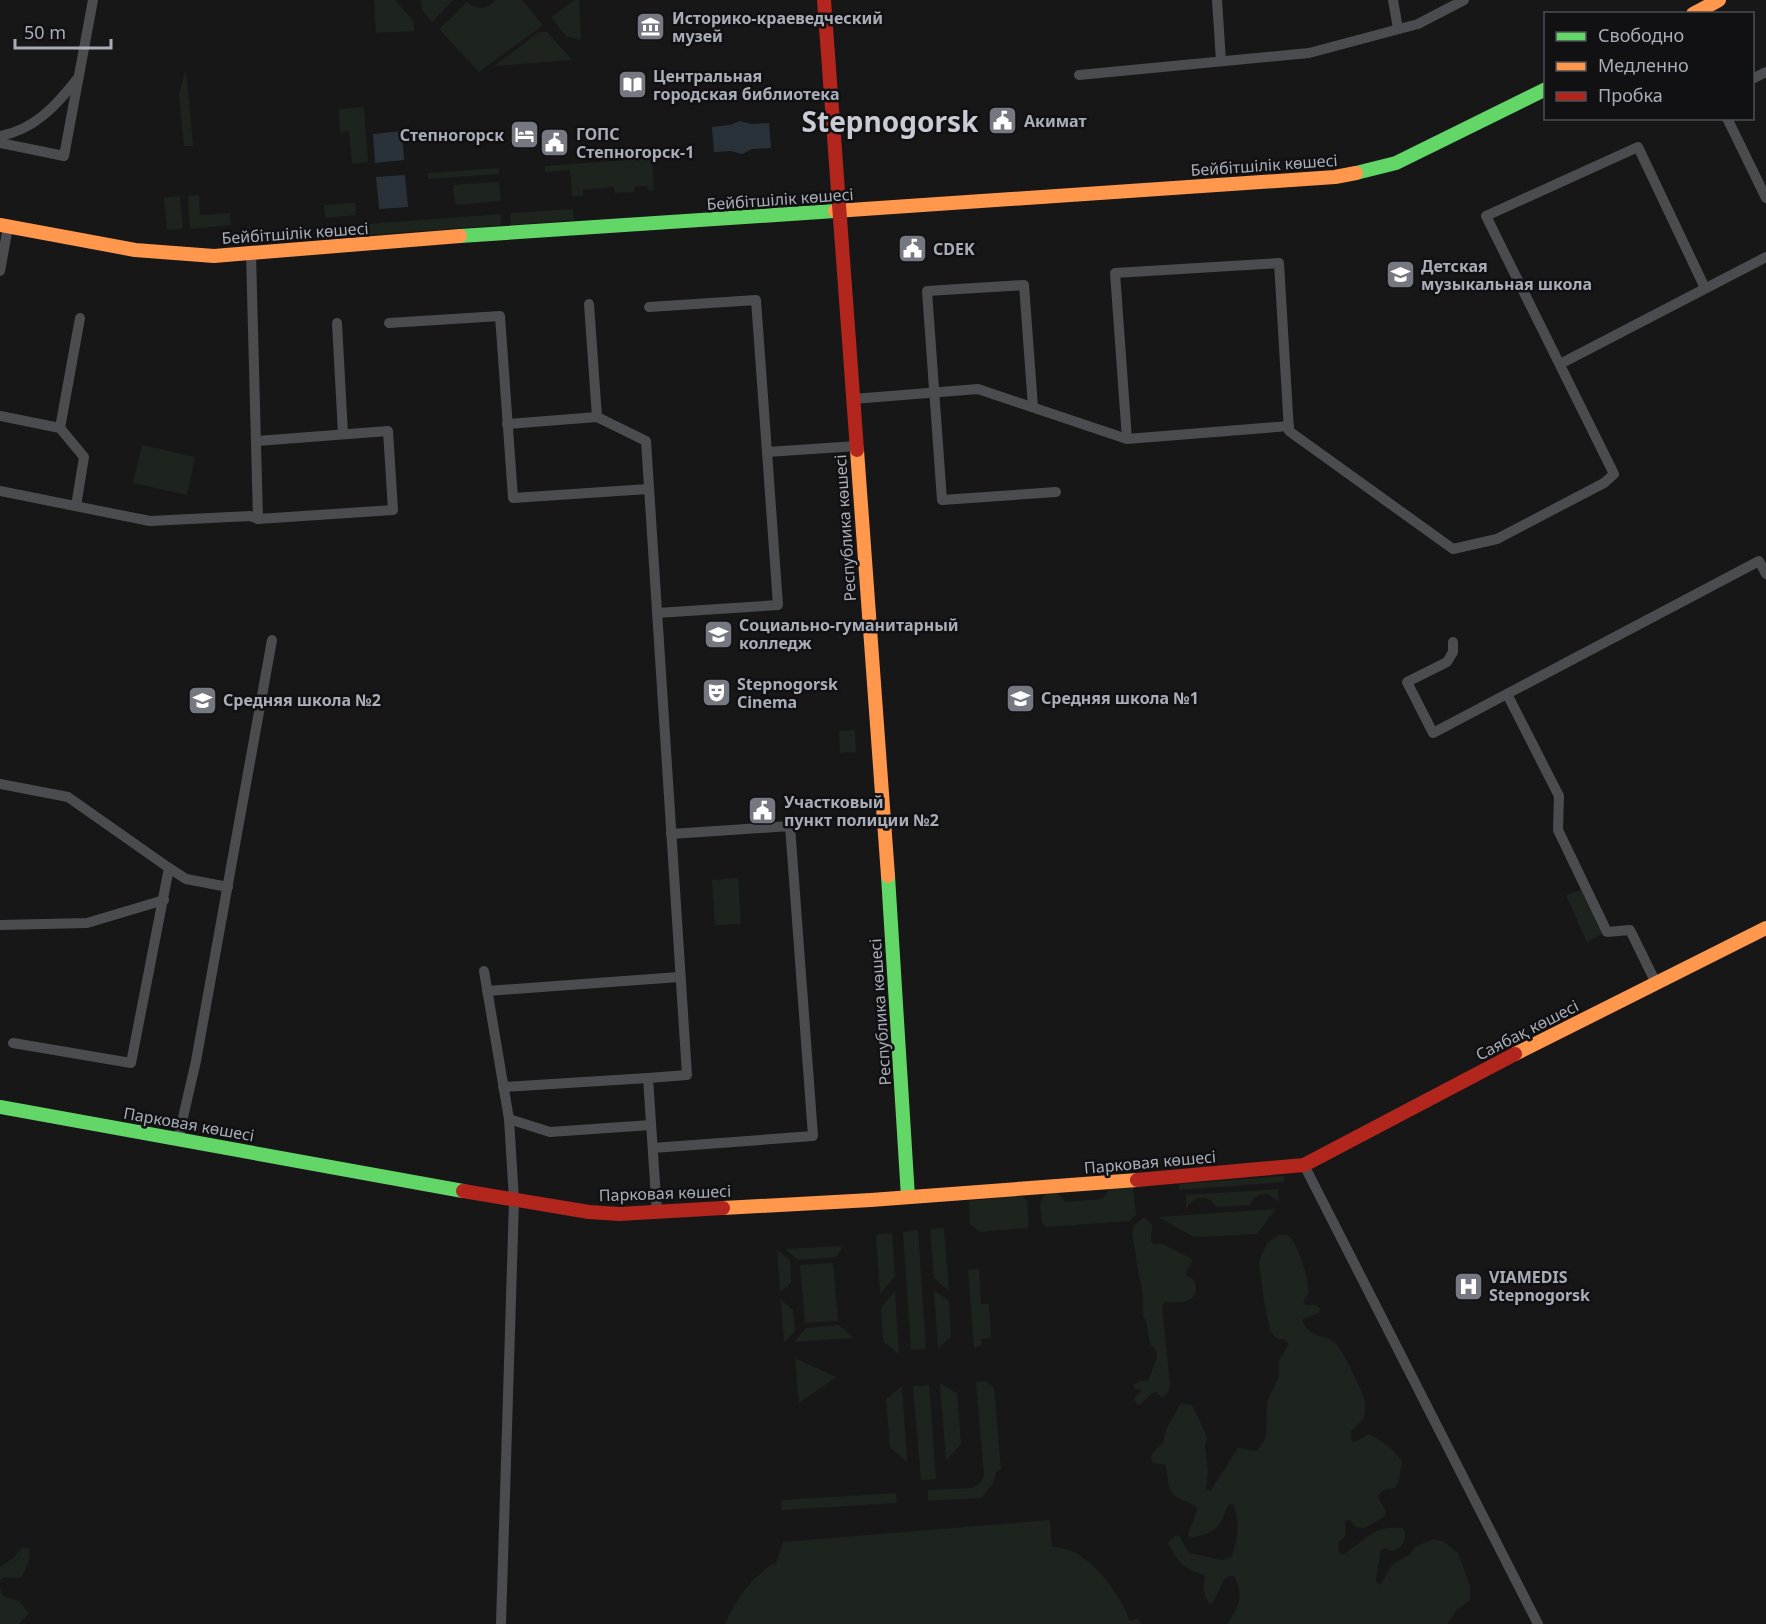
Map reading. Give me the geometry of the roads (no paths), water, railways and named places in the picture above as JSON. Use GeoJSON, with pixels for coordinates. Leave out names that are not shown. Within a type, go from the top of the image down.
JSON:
{"type":"FeatureCollection","features":[{"type":"Feature","properties":{"kind":"street"},"geometry":{"type":"LineString","coordinates":[[0,143],[64,156],[93,0]]}},
{"type":"Feature","properties":{"kind":"street","name":"Республика көшесі"},"geometry":{"type":"LineString","coordinates":[[824,0],[894,962],[908,1197]]}},
{"type":"Feature","properties":{"kind":"street"},"geometry":{"type":"LineString","coordinates":[[1217,0],[1221,61]]}},
{"type":"Feature","properties":{"kind":"street"},"geometry":{"type":"LineString","coordinates":[[1393,0],[1398,29]]}},
{"type":"Feature","properties":{"kind":"street"},"geometry":{"type":"LineString","coordinates":[[1079,75],[1309,53],[1418,24],[1464,0]]}},
{"type":"Feature","properties":{"kind":"street"},"geometry":{"type":"LineString","coordinates":[[1697,12],[1719,0]]}},
{"type":"Feature","properties":{"kind":"street"},"geometry":{"type":"LineString","coordinates":[[0,136],[24,129],[36,121],[57,103],[78,79]]}},
{"type":"Feature","properties":{"kind":"street","name":"Бейбітшілік көшесі"},"geometry":{"type":"LineString","coordinates":[[4,226],[135,250],[194,255],[250,254],[513,233],[1335,177],[1369,171],[1421,153],[1544,90]]}},
{"type":"Feature","properties":{"kind":"street"},"geometry":{"type":"LineString","coordinates":[[1728,120],[1766,198]]}},
{"type":"Feature","properties":{"kind":"street"},"geometry":{"type":"LineString","coordinates":[[1127,439],[1116,273],[1279,263],[1289,431],[1453,549],[1497,539],[1604,483],[1614,474],[1486,216],[1638,147],[1705,288]]}},
{"type":"Feature","properties":{"kind":"street"},"geometry":{"type":"LineString","coordinates":[[0,271],[4,226]]}},
{"type":"Feature","properties":{"kind":"street"},"geometry":{"type":"LineString","coordinates":[[250,254],[258,519]]}},
{"type":"Feature","properties":{"kind":"street"},"geometry":{"type":"LineString","coordinates":[[1560,364],[1766,257]]}},
{"type":"Feature","properties":{"kind":"street"},"geometry":{"type":"LineString","coordinates":[[1033,407],[1024,285],[927,291],[942,500],[1056,492]]}},
{"type":"Feature","properties":{"kind":"street"},"geometry":{"type":"LineString","coordinates":[[649,307],[756,300],[778,605],[657,613]]}},
{"type":"Feature","properties":{"kind":"street"},"geometry":{"type":"LineString","coordinates":[[590,304],[597,417]]}},
{"type":"Feature","properties":{"kind":"street"},"geometry":{"type":"LineString","coordinates":[[389,323],[500,316],[513,498],[648,489]]}},
{"type":"Feature","properties":{"kind":"street"},"geometry":{"type":"LineString","coordinates":[[60,428],[80,318]]}},
{"type":"Feature","properties":{"kind":"street"},"geometry":{"type":"LineString","coordinates":[[337,323],[343,434]]}},
{"type":"Feature","properties":{"kind":"street"},"geometry":{"type":"LineString","coordinates":[[853,399],[978,389],[1127,439],[1289,426]]}},
{"type":"Feature","properties":{"kind":"street"},"geometry":{"type":"LineString","coordinates":[[0,416],[60,428],[84,456],[76,506]]}},
{"type":"Feature","properties":{"kind":"street"},"geometry":{"type":"LineString","coordinates":[[503,1087],[687,1075],[646,441],[597,417],[507,424]]}},
{"type":"Feature","properties":{"kind":"street"},"geometry":{"type":"LineString","coordinates":[[0,491],[150,521],[250,516],[258,519],[393,510],[388,431],[256,441]]}},
{"type":"Feature","properties":{"kind":"street"},"geometry":{"type":"LineString","coordinates":[[767,452],[856,446]]}},
{"type":"Feature","properties":{"kind":"street"},"geometry":{"type":"LineString","coordinates":[[1453,642],[1453,652],[1447,662],[1407,682],[1433,733],[1760,561],[1766,574]]}},
{"type":"Feature","properties":{"kind":"street"},"geometry":{"type":"LineString","coordinates":[[178,1139],[196,1061],[272,640]]}},
{"type":"Feature","properties":{"kind":"street"},"geometry":{"type":"LineString","coordinates":[[1507,694],[1559,796],[1558,830],[1607,932],[1630,930],[1656,983]]}},
{"type":"Feature","properties":{"kind":"street"},"geometry":{"type":"LineString","coordinates":[[0,784],[68,797],[186,879],[228,887]]}},
{"type":"Feature","properties":{"kind":"street"},"geometry":{"type":"LineString","coordinates":[[652,1148],[813,1136],[789,826],[671,834]]}},
{"type":"Feature","properties":{"kind":"street"},"geometry":{"type":"LineString","coordinates":[[12,1043],[131,1064],[170,868]]}},
{"type":"Feature","properties":{"kind":"street"},"geometry":{"type":"LineString","coordinates":[[0,925],[87,923],[164,900]]}},
{"type":"Feature","properties":{"kind":"street","name":"Саябақ көшесі"},"geometry":{"type":"LineString","coordinates":[[1304,1165],[1766,928]]}},
{"type":"Feature","properties":{"kind":"street"},"geometry":{"type":"LineString","coordinates":[[484,971],[509,1119],[514,1200],[501,1624]]}},
{"type":"Feature","properties":{"kind":"street"},"geometry":{"type":"LineString","coordinates":[[487,991],[679,977]]}},
{"type":"Feature","properties":{"kind":"street"},"geometry":{"type":"LineString","coordinates":[[648,1078],[657,1213]]}},
{"type":"Feature","properties":{"kind":"street","name":"Парковая көшесі"},"geometry":{"type":"LineString","coordinates":[[0,1107],[589,1212],[657,1213],[908,1197],[1304,1165]]}},
{"type":"Feature","properties":{"kind":"street"},"geometry":{"type":"LineString","coordinates":[[509,1119],[550,1132],[651,1125]]}},
{"type":"Feature","properties":{"kind":"street"},"geometry":{"type":"LineString","coordinates":[[1304,1165],[1538,1624]]}},
{"type":"Feature","properties":{"kind":"place","name":"Историко-краеведческий музей"},"geometry":{"type":"Point","coordinates":[651,27]}},
{"type":"Feature","properties":{"kind":"place","name":"Центральная городская библиотека"},"geometry":{"type":"Point","coordinates":[632,85]}},
{"type":"Feature","properties":{"kind":"place","name":"Акимат"},"geometry":{"type":"Point","coordinates":[1003,121]}},
{"type":"Feature","properties":{"kind":"place","name":"Степногорск"},"geometry":{"type":"Point","coordinates":[525,135]}},
{"type":"Feature","properties":{"kind":"place","name":"ГОПС Степногорск-1"},"geometry":{"type":"Point","coordinates":[555,143]}},
{"type":"Feature","properties":{"kind":"place","name":"CDEK"},"geometry":{"type":"Point","coordinates":[912,249]}},
{"type":"Feature","properties":{"kind":"place","name":"Детская музыкальная школа"},"geometry":{"type":"Point","coordinates":[1400,275]}},
{"type":"Feature","properties":{"kind":"place","name":"Социально-гуманитарный колледж"},"geometry":{"type":"Point","coordinates":[718,634]}},
{"type":"Feature","properties":{"kind":"place","name":"Stepnogorsk Cinema"},"geometry":{"type":"Point","coordinates":[716,693]}},
{"type":"Feature","properties":{"kind":"place","name":"Средняя школа №1"},"geometry":{"type":"Point","coordinates":[1020,698]}},
{"type":"Feature","properties":{"kind":"place","name":"Средняя школа №2"},"geometry":{"type":"Point","coordinates":[202,700]}},
{"type":"Feature","properties":{"kind":"place","name":"Участковый пункт полиции №2"},"geometry":{"type":"Point","coordinates":[763,811]}},
{"type":"Feature","properties":{"kind":"place","name":"VIAMEDIS Stepnogorsk"},"geometry":{"type":"Point","coordinates":[1468,1286]}},
{"type":"Feature","properties":{"kind":"district","name":"Stepnogorsk"},"geometry":{"type":"Point","coordinates":[890,122]}}]}
